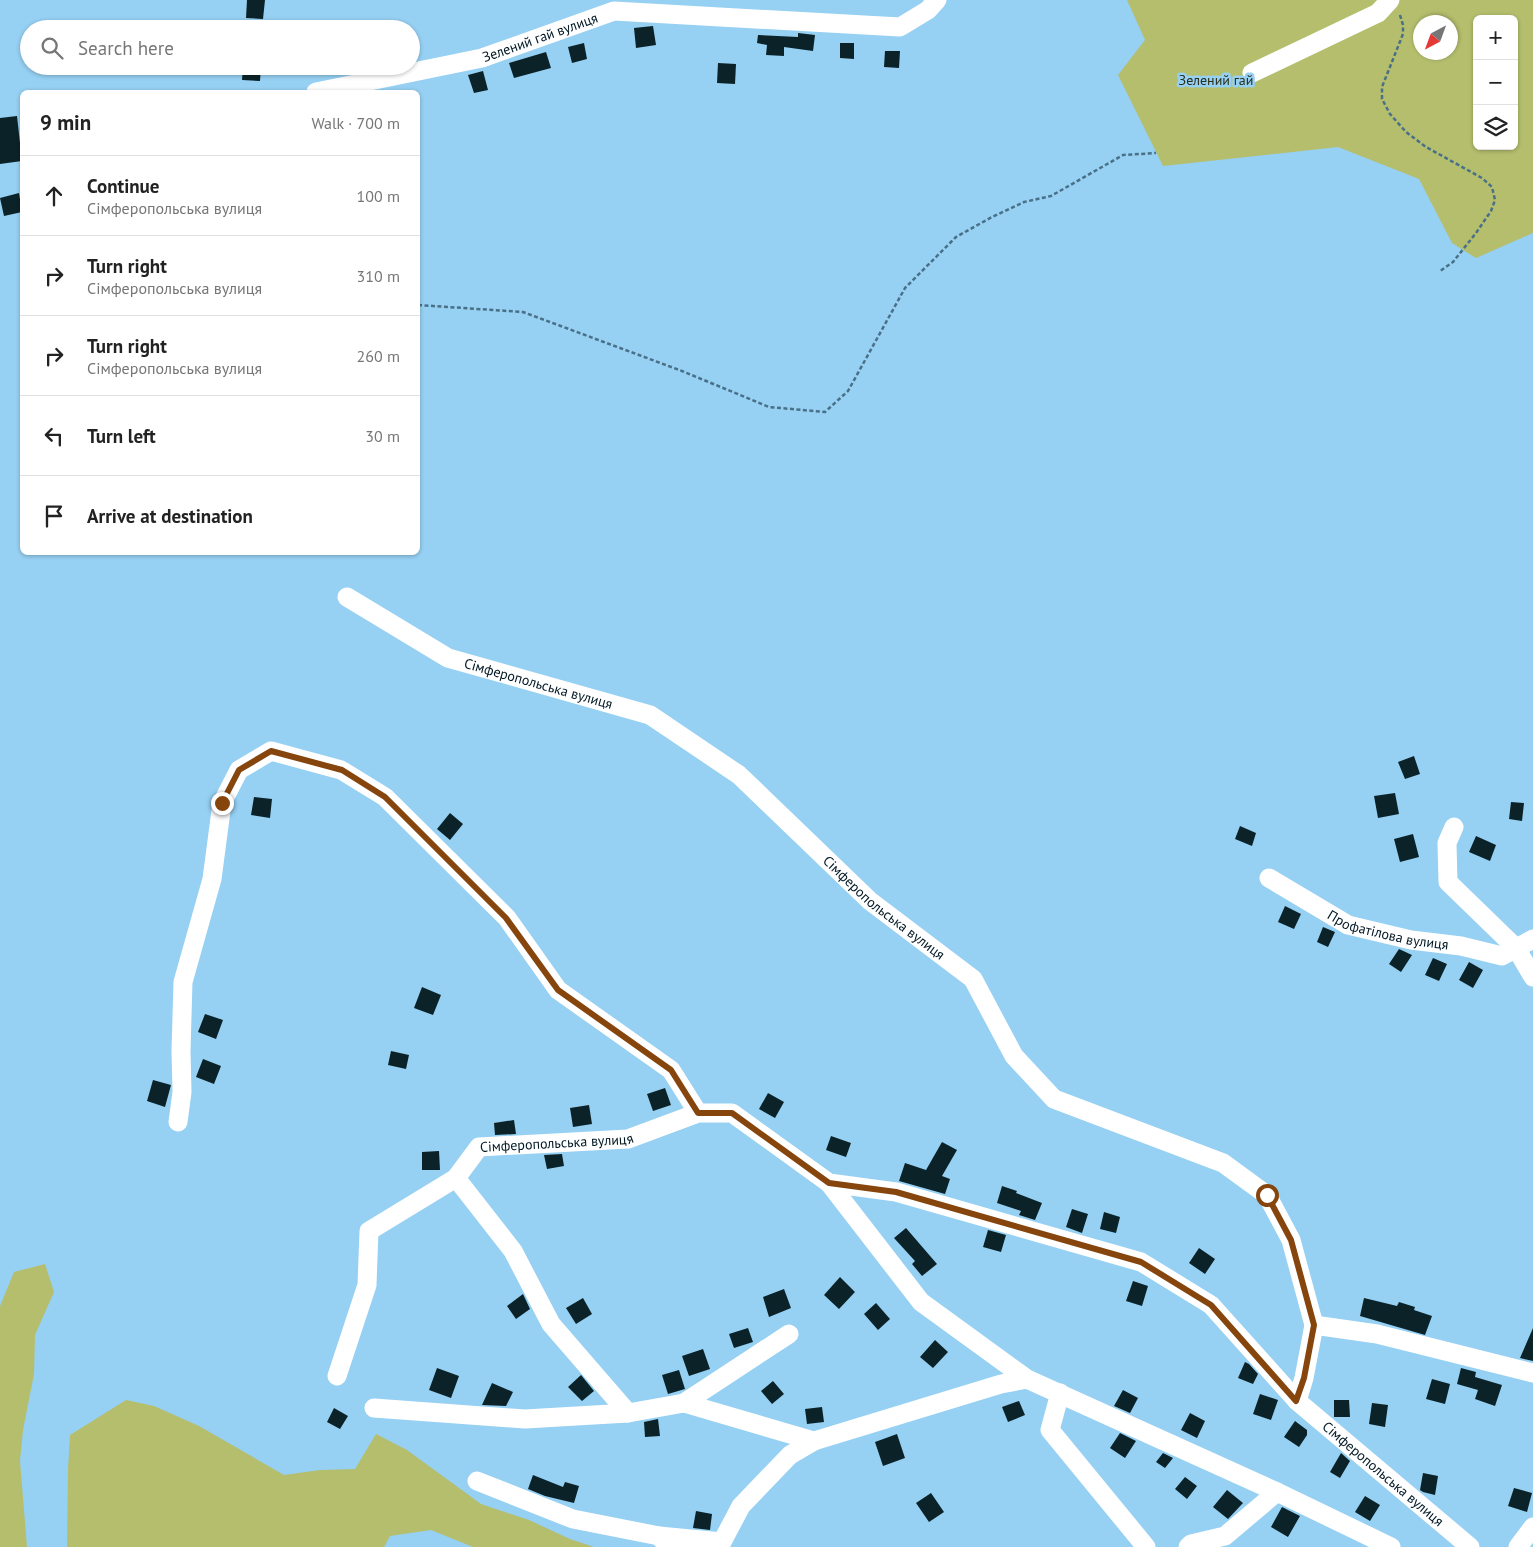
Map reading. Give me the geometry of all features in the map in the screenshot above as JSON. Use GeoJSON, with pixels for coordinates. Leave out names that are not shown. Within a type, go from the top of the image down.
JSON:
{"type":"FeatureCollection","features":[{"type":"Feature","properties":{"kind":"street","name":"Зелений гай вулиця"},"geometry":{"type":"LineString","coordinates":[[420,71],[482,58],[614,11],[900,27],[928,10],[937,0]]}},
{"type":"Feature","properties":{"kind":"street"},"geometry":{"type":"LineString","coordinates":[[1252,73],[1378,13],[1389,1]]}},
{"type":"Feature","properties":{"kind":"street","name":"Зелений гай вулиця"},"geometry":{"type":"LineString","coordinates":[[326,90],[399,75]]}},
{"type":"Feature","properties":{"kind":"street","name":"Сімферопольська вулиця"},"geometry":{"type":"LineString","coordinates":[[346,597],[448,658],[650,715],[739,775],[870,901],[973,979],[1014,1056],[1054,1099],[1223,1163],[1267,1195],[1291,1240],[1314,1325],[1304,1378],[1296,1401]]}},
{"type":"Feature","properties":{"kind":"street"},"geometry":{"type":"LineString","coordinates":[[178,1122],[182,1092],[180,1051],[183,982],[212,879],[222,803],[239,770],[271,751],[342,770],[385,797],[506,918],[558,990],[671,1070],[698,1113]]}},
{"type":"Feature","properties":{"kind":"street"},"geometry":{"type":"LineString","coordinates":[[1454,827],[1447,843],[1448,882],[1516,948],[1533,977]]}},
{"type":"Feature","properties":{"kind":"street","name":"Профатілова вулиця"},"geometry":{"type":"LineString","coordinates":[[1268,878],[1348,925],[1411,940],[1461,946],[1502,956],[1533,939]]}},
{"type":"Feature","properties":{"kind":"street","name":"Сімферопольська вулиця"},"geometry":{"type":"LineString","coordinates":[[456,1178],[478,1147],[628,1139],[698,1113],[732,1113],[829,1183],[896,1192],[1141,1262],[1211,1305],[1296,1401],[1470,1547]]}},
{"type":"Feature","properties":{"kind":"street"},"geometry":{"type":"LineString","coordinates":[[337,1376],[367,1285],[369,1231],[456,1178],[514,1251],[551,1324],[628,1413]]}},
{"type":"Feature","properties":{"kind":"street"},"geometry":{"type":"LineString","coordinates":[[829,1183],[921,1302],[1027,1379],[1277,1492],[1390,1547]]}},
{"type":"Feature","properties":{"kind":"street"},"geometry":{"type":"LineString","coordinates":[[1314,1325],[1377,1334],[1533,1373]]}},
{"type":"Feature","properties":{"kind":"street"},"geometry":{"type":"LineString","coordinates":[[374,1408],[526,1419],[628,1413],[684,1403],[789,1334]]}},
{"type":"Feature","properties":{"kind":"street"},"geometry":{"type":"LineString","coordinates":[[477,1481],[573,1519],[664,1542],[722,1542],[742,1506],[790,1455],[814,1441],[1001,1384],[1027,1379]]}},
{"type":"Feature","properties":{"kind":"street"},"geometry":{"type":"LineString","coordinates":[[1060,1393],[1050,1430],[1146,1547]]}},
{"type":"Feature","properties":{"kind":"street"},"geometry":{"type":"LineString","coordinates":[[684,1403],[814,1441]]}},
{"type":"Feature","properties":{"kind":"street"},"geometry":{"type":"LineString","coordinates":[[1188,1547],[1191,1544],[1225,1536],[1277,1492]]}},
{"type":"Feature","properties":{"kind":"street"},"geometry":{"type":"LineString","coordinates":[[1518,1547],[1533,1527]]}},
{"type":"Feature","properties":{"kind":"path"},"geometry":{"type":"LineString","coordinates":[[1389,1],[1401,16],[1403,25],[1398,48],[1388,67],[1382,87],[1382,98],[1390,114],[1406,132],[1426,147],[1482,178],[1492,187],[1495,200],[1491,211],[1476,234],[1453,262],[1440,271]]}},
{"type":"Feature","properties":{"kind":"path"},"geometry":{"type":"LineString","coordinates":[[420,305],[523,312],[682,371],[769,407],[825,412],[848,391],[905,288],[956,237],[1024,202],[1052,196],[1123,155],[1156,153]]}},
{"type":"Feature","properties":{"kind":"green space","name":"Зелений гай"},"geometry":{"type":"Polygon","coordinates":[[[1127,0],[1533,0],[1533,233],[1476,258],[1452,243],[1419,179],[1338,147],[1163,166],[1118,75],[1145,40],[1127,0]]]}},
{"type":"Feature","properties":{"kind":"green space"},"geometry":{"type":"Polygon","coordinates":[[[45,1264],[54,1292],[35,1335],[34,1374],[23,1430],[20,1461],[27,1547],[0,1547],[0,1306],[14,1272],[45,1264]]]}},
{"type":"Feature","properties":{"kind":"green space"},"geometry":{"type":"Polygon","coordinates":[[[126,1400],[154,1406],[199,1426],[284,1475],[320,1470],[355,1469],[376,1434],[407,1450],[481,1504],[529,1520],[570,1539],[594,1547],[473,1547],[431,1530],[390,1536],[384,1547],[67,1547],[70,1435],[126,1400]]]}},
{"type":"Feature","properties":{"kind":"building"},"geometry":{"type":"Polygon","coordinates":[[[247,0],[265,0],[263,19],[246,18],[247,0]]]}},
{"type":"Feature","properties":{"kind":"building"},"geometry":{"type":"Polygon","coordinates":[[[653,26],[656,45],[636,48],[634,28],[653,26]]]}},
{"type":"Feature","properties":{"kind":"building"},"geometry":{"type":"Polygon","coordinates":[[[798,33],[815,35],[813,51],[784,47],[784,56],[766,55],[767,45],[757,43],[758,35],[798,37],[798,33]]]}},
{"type":"Feature","properties":{"kind":"building"},"geometry":{"type":"Polygon","coordinates":[[[584,43],[587,59],[572,63],[568,47],[584,43]]]}},
{"type":"Feature","properties":{"kind":"building"},"geometry":{"type":"Polygon","coordinates":[[[840,43],[854,43],[854,59],[840,58],[840,43]]]}},
{"type":"Feature","properties":{"kind":"building"},"geometry":{"type":"Polygon","coordinates":[[[885,51],[900,51],[899,68],[884,67],[885,51]]]}},
{"type":"Feature","properties":{"kind":"building"},"geometry":{"type":"Polygon","coordinates":[[[546,52],[551,68],[514,78],[509,63],[546,52]]]}},
{"type":"Feature","properties":{"kind":"building"},"geometry":{"type":"Polygon","coordinates":[[[718,63],[736,64],[735,84],[717,83],[718,63]]]}},
{"type":"Feature","properties":{"kind":"building"},"geometry":{"type":"Polygon","coordinates":[[[483,71],[488,90],[474,93],[468,75],[483,71]]]}},
{"type":"Feature","properties":{"kind":"building"},"geometry":{"type":"Polygon","coordinates":[[[242,75],[260,75],[260,81],[242,80],[242,75]]]}},
{"type":"Feature","properties":{"kind":"building"},"geometry":{"type":"Polygon","coordinates":[[[17,116],[20,161],[0,164],[0,118],[17,116]]]}},
{"type":"Feature","properties":{"kind":"building"},"geometry":{"type":"Polygon","coordinates":[[[19,193],[20,212],[4,216],[0,198],[19,193]]]}},
{"type":"Feature","properties":{"kind":"building"},"geometry":{"type":"Polygon","coordinates":[[[1414,756],[1420,774],[1405,779],[1398,762],[1414,756]]]}},
{"type":"Feature","properties":{"kind":"building"},"geometry":{"type":"Polygon","coordinates":[[[1395,793],[1399,814],[1378,818],[1374,796],[1395,793]]]}},
{"type":"Feature","properties":{"kind":"building"},"geometry":{"type":"Polygon","coordinates":[[[254,797],[272,799],[270,818],[251,815],[254,797]]]}},
{"type":"Feature","properties":{"kind":"building"},"geometry":{"type":"Polygon","coordinates":[[[1511,802],[1524,803],[1522,821],[1509,819],[1511,802]]]}},
{"type":"Feature","properties":{"kind":"building"},"geometry":{"type":"Polygon","coordinates":[[[450,813],[463,824],[450,840],[437,829],[450,813]]]}},
{"type":"Feature","properties":{"kind":"building"},"geometry":{"type":"Polygon","coordinates":[[[1240,826],[1256,833],[1252,846],[1235,839],[1240,826]]]}},
{"type":"Feature","properties":{"kind":"building"},"geometry":{"type":"Polygon","coordinates":[[[1413,834],[1419,857],[1400,862],[1394,839],[1413,834]]]}},
{"type":"Feature","properties":{"kind":"building"},"geometry":{"type":"Polygon","coordinates":[[[1476,836],[1496,845],[1490,861],[1469,852],[1476,836]]]}},
{"type":"Feature","properties":{"kind":"building"},"geometry":{"type":"Polygon","coordinates":[[[1285,906],[1301,914],[1294,929],[1278,922],[1285,906]]]}},
{"type":"Feature","properties":{"kind":"building"},"geometry":{"type":"Polygon","coordinates":[[[1323,927],[1335,932],[1328,947],[1317,942],[1323,927]]]}},
{"type":"Feature","properties":{"kind":"building"},"geometry":{"type":"Polygon","coordinates":[[[1399,949],[1412,955],[1401,972],[1389,964],[1399,949]]]}},
{"type":"Feature","properties":{"kind":"building"},"geometry":{"type":"Polygon","coordinates":[[[1433,958],[1447,964],[1439,981],[1425,975],[1433,958]]]}},
{"type":"Feature","properties":{"kind":"building"},"geometry":{"type":"Polygon","coordinates":[[[1469,962],[1483,970],[1473,988],[1459,980],[1469,962]]]}},
{"type":"Feature","properties":{"kind":"building"},"geometry":{"type":"Polygon","coordinates":[[[422,987],[441,995],[433,1015],[414,1008],[422,987]]]}},
{"type":"Feature","properties":{"kind":"building"},"geometry":{"type":"Polygon","coordinates":[[[205,1014],[223,1020],[216,1039],[198,1032],[205,1014]]]}},
{"type":"Feature","properties":{"kind":"building"},"geometry":{"type":"Polygon","coordinates":[[[391,1051],[409,1055],[406,1069],[388,1065],[391,1051]]]}},
{"type":"Feature","properties":{"kind":"building"},"geometry":{"type":"Polygon","coordinates":[[[203,1059],[221,1066],[214,1084],[196,1077],[203,1059]]]}},
{"type":"Feature","properties":{"kind":"building"},"geometry":{"type":"Polygon","coordinates":[[[153,1080],[171,1085],[165,1107],[147,1101],[153,1080]]]}},
{"type":"Feature","properties":{"kind":"building"},"geometry":{"type":"Polygon","coordinates":[[[665,1088],[671,1105],[653,1111],[647,1094],[665,1088]]]}},
{"type":"Feature","properties":{"kind":"building"},"geometry":{"type":"Polygon","coordinates":[[[768,1093],[784,1102],[775,1118],[759,1109],[768,1093]]]}},
{"type":"Feature","properties":{"kind":"building"},"geometry":{"type":"Polygon","coordinates":[[[589,1105],[592,1124],[573,1127],[570,1108],[589,1105]]]}},
{"type":"Feature","properties":{"kind":"building"},"geometry":{"type":"Polygon","coordinates":[[[514,1120],[516,1134],[495,1135],[494,1123],[514,1120]]]}},
{"type":"Feature","properties":{"kind":"building"},"geometry":{"type":"Polygon","coordinates":[[[831,1136],[851,1143],[846,1157],[826,1150],[831,1136]]]}},
{"type":"Feature","properties":{"kind":"building"},"geometry":{"type":"Polygon","coordinates":[[[942,1142],[957,1150],[942,1176],[950,1179],[945,1194],[899,1181],[905,1163],[926,1170],[942,1142]]]}},
{"type":"Feature","properties":{"kind":"building"},"geometry":{"type":"Polygon","coordinates":[[[439,1151],[440,1170],[422,1170],[422,1152],[439,1151]]]}},
{"type":"Feature","properties":{"kind":"building"},"geometry":{"type":"Polygon","coordinates":[[[562,1154],[564,1166],[547,1169],[544,1155],[562,1154]]]}},
{"type":"Feature","properties":{"kind":"building"},"geometry":{"type":"Polygon","coordinates":[[[1002,1186],[1042,1203],[1035,1220],[1019,1215],[1021,1211],[997,1203],[1002,1186]]]}},
{"type":"Feature","properties":{"kind":"building"},"geometry":{"type":"Polygon","coordinates":[[[1072,1209],[1088,1214],[1082,1233],[1066,1227],[1072,1209]]]}},
{"type":"Feature","properties":{"kind":"building"},"geometry":{"type":"Polygon","coordinates":[[[1104,1212],[1120,1217],[1116,1233],[1100,1229],[1104,1212]]]}},
{"type":"Feature","properties":{"kind":"building"},"geometry":{"type":"Polygon","coordinates":[[[906,1228],[937,1264],[922,1276],[912,1264],[915,1261],[894,1238],[906,1228]]]}},
{"type":"Feature","properties":{"kind":"building"},"geometry":{"type":"Polygon","coordinates":[[[988,1230],[1006,1235],[1001,1252],[983,1247],[988,1230]]]}},
{"type":"Feature","properties":{"kind":"building"},"geometry":{"type":"Polygon","coordinates":[[[1199,1248],[1215,1259],[1205,1274],[1189,1263],[1199,1248]]]}},
{"type":"Feature","properties":{"kind":"building"},"geometry":{"type":"Polygon","coordinates":[[[840,1277],[855,1292],[839,1309],[824,1295],[840,1277]]]}},
{"type":"Feature","properties":{"kind":"building"},"geometry":{"type":"Polygon","coordinates":[[[1133,1281],[1148,1286],[1142,1306],[1126,1301],[1133,1281]]]}},
{"type":"Feature","properties":{"kind":"building"},"geometry":{"type":"Polygon","coordinates":[[[784,1289],[791,1308],[769,1317],[763,1297],[784,1289]]]}},
{"type":"Feature","properties":{"kind":"building"},"geometry":{"type":"Polygon","coordinates":[[[523,1294],[530,1309],[516,1319],[507,1306],[523,1294]]]}},
{"type":"Feature","properties":{"kind":"building"},"geometry":{"type":"Polygon","coordinates":[[[583,1298],[592,1314],[576,1324],[566,1308],[583,1298]]]}},
{"type":"Feature","properties":{"kind":"building"},"geometry":{"type":"Polygon","coordinates":[[[1364,1298],[1397,1306],[1399,1302],[1415,1307],[1414,1310],[1432,1316],[1425,1335],[1360,1316],[1364,1298]]]}},
{"type":"Feature","properties":{"kind":"building"},"geometry":{"type":"Polygon","coordinates":[[[876,1303],[890,1319],[878,1330],[864,1314],[876,1303]]]}},
{"type":"Feature","properties":{"kind":"building"},"geometry":{"type":"Polygon","coordinates":[[[748,1328],[753,1342],[734,1348],[729,1334],[748,1328]]]}},
{"type":"Feature","properties":{"kind":"building"},"geometry":{"type":"Polygon","coordinates":[[[1533,1328],[1533,1361],[1520,1358],[1533,1328]]]}},
{"type":"Feature","properties":{"kind":"building"},"geometry":{"type":"Polygon","coordinates":[[[935,1340],[948,1352],[933,1368],[920,1357],[935,1340]]]}},
{"type":"Feature","properties":{"kind":"building"},"geometry":{"type":"Polygon","coordinates":[[[703,1349],[710,1369],[689,1376],[682,1356],[703,1349]]]}},
{"type":"Feature","properties":{"kind":"building"},"geometry":{"type":"Polygon","coordinates":[[[1245,1362],[1258,1374],[1253,1384],[1238,1378],[1245,1362]]]}},
{"type":"Feature","properties":{"kind":"building"},"geometry":{"type":"Polygon","coordinates":[[[437,1368],[459,1376],[451,1398],[429,1390],[437,1368]]]}},
{"type":"Feature","properties":{"kind":"building"},"geometry":{"type":"Polygon","coordinates":[[[1461,1368],[1476,1372],[1475,1377],[1502,1385],[1495,1406],[1475,1399],[1478,1390],[1457,1384],[1461,1368]]]}},
{"type":"Feature","properties":{"kind":"building"},"geometry":{"type":"Polygon","coordinates":[[[679,1370],[685,1389],[668,1394],[662,1375],[679,1370]]]}},
{"type":"Feature","properties":{"kind":"building"},"geometry":{"type":"Polygon","coordinates":[[[581,1375],[594,1391],[582,1401],[568,1387],[581,1375]]]}},
{"type":"Feature","properties":{"kind":"building"},"geometry":{"type":"Polygon","coordinates":[[[1432,1379],[1450,1384],[1445,1404],[1426,1399],[1432,1379]]]}},
{"type":"Feature","properties":{"kind":"building"},"geometry":{"type":"Polygon","coordinates":[[[773,1381],[784,1394],[772,1404],[761,1391],[773,1381]]]}},
{"type":"Feature","properties":{"kind":"building"},"geometry":{"type":"Polygon","coordinates":[[[492,1383],[513,1392],[506,1406],[482,1405],[492,1383]]]}},
{"type":"Feature","properties":{"kind":"building"},"geometry":{"type":"Polygon","coordinates":[[[1123,1390],[1138,1398],[1130,1413],[1114,1406],[1123,1390]]]}},
{"type":"Feature","properties":{"kind":"building"},"geometry":{"type":"Polygon","coordinates":[[[1260,1394],[1278,1400],[1271,1420],[1253,1414],[1260,1394]]]}},
{"type":"Feature","properties":{"kind":"building"},"geometry":{"type":"Polygon","coordinates":[[[1334,1400],[1349,1400],[1350,1417],[1334,1417],[1334,1400]]]}},
{"type":"Feature","properties":{"kind":"building"},"geometry":{"type":"Polygon","coordinates":[[[1019,1401],[1025,1415],[1008,1422],[1002,1407],[1019,1401]]]}},
{"type":"Feature","properties":{"kind":"building"},"geometry":{"type":"Polygon","coordinates":[[[1372,1403],[1388,1405],[1385,1427],[1369,1424],[1372,1403]]]}},
{"type":"Feature","properties":{"kind":"building"},"geometry":{"type":"Polygon","coordinates":[[[822,1407],[824,1422],[807,1424],[805,1409],[822,1407]]]}},
{"type":"Feature","properties":{"kind":"building"},"geometry":{"type":"Polygon","coordinates":[[[334,1408],[348,1416],[340,1429],[327,1422],[334,1408]]]}},
{"type":"Feature","properties":{"kind":"building"},"geometry":{"type":"Polygon","coordinates":[[[1190,1413],[1205,1421],[1197,1438],[1181,1430],[1190,1413]]]}},
{"type":"Feature","properties":{"kind":"building"},"geometry":{"type":"Polygon","coordinates":[[[658,1419],[660,1436],[645,1437],[644,1422],[658,1419]]]}},
{"type":"Feature","properties":{"kind":"building"},"geometry":{"type":"Polygon","coordinates":[[[1295,1421],[1307,1430],[1307,1435],[1299,1447],[1284,1437],[1295,1421]]]}},
{"type":"Feature","properties":{"kind":"building"},"geometry":{"type":"Polygon","coordinates":[[[1120,1433],[1136,1441],[1125,1458],[1110,1448],[1120,1433]]]}},
{"type":"Feature","properties":{"kind":"building"},"geometry":{"type":"Polygon","coordinates":[[[897,1434],[905,1458],[883,1466],[875,1442],[897,1434]]]}},
{"type":"Feature","properties":{"kind":"building"},"geometry":{"type":"Polygon","coordinates":[[[1163,1453],[1173,1458],[1165,1468],[1156,1462],[1163,1453]]]}},
{"type":"Feature","properties":{"kind":"building"},"geometry":{"type":"Polygon","coordinates":[[[1341,1453],[1350,1461],[1340,1478],[1330,1472],[1341,1453]]]}},
{"type":"Feature","properties":{"kind":"building"},"geometry":{"type":"Polygon","coordinates":[[[1423,1473],[1438,1476],[1435,1495],[1420,1490],[1423,1473]]]}},
{"type":"Feature","properties":{"kind":"building"},"geometry":{"type":"Polygon","coordinates":[[[533,1475],[563,1487],[565,1482],[579,1486],[574,1503],[545,1496],[528,1489],[533,1475]]]}},
{"type":"Feature","properties":{"kind":"building"},"geometry":{"type":"Polygon","coordinates":[[[1185,1477],[1197,1486],[1187,1499],[1175,1489],[1185,1477]]]}},
{"type":"Feature","properties":{"kind":"building"},"geometry":{"type":"Polygon","coordinates":[[[1514,1488],[1532,1493],[1527,1512],[1508,1506],[1514,1488]]]}},
{"type":"Feature","properties":{"kind":"building"},"geometry":{"type":"Polygon","coordinates":[[[1227,1490],[1243,1503],[1228,1519],[1213,1507],[1227,1490]]]}},
{"type":"Feature","properties":{"kind":"building"},"geometry":{"type":"Polygon","coordinates":[[[931,1493],[944,1512],[929,1522],[916,1503],[931,1493]]]}},
{"type":"Feature","properties":{"kind":"building"},"geometry":{"type":"Polygon","coordinates":[[[1365,1496],[1380,1505],[1370,1521],[1355,1512],[1365,1496]]]}},
{"type":"Feature","properties":{"kind":"building"},"geometry":{"type":"Polygon","coordinates":[[[1282,1507],[1300,1516],[1288,1537],[1271,1527],[1282,1507]]]}},
{"type":"Feature","properties":{"kind":"building"},"geometry":{"type":"Polygon","coordinates":[[[696,1511],[712,1514],[710,1530],[693,1528],[696,1511]]]}},
{"type":"Feature","properties":{"kind":"route"},"geometry":{"type":"LineString","coordinates":[[222,803],[239,770],[271,751],[342,770],[385,797],[506,918],[558,990],[671,1070],[698,1113],[732,1113],[829,1183],[896,1192],[1141,1262],[1211,1305],[1296,1401],[1304,1378],[1314,1325],[1291,1240],[1267,1195]]}}]}
